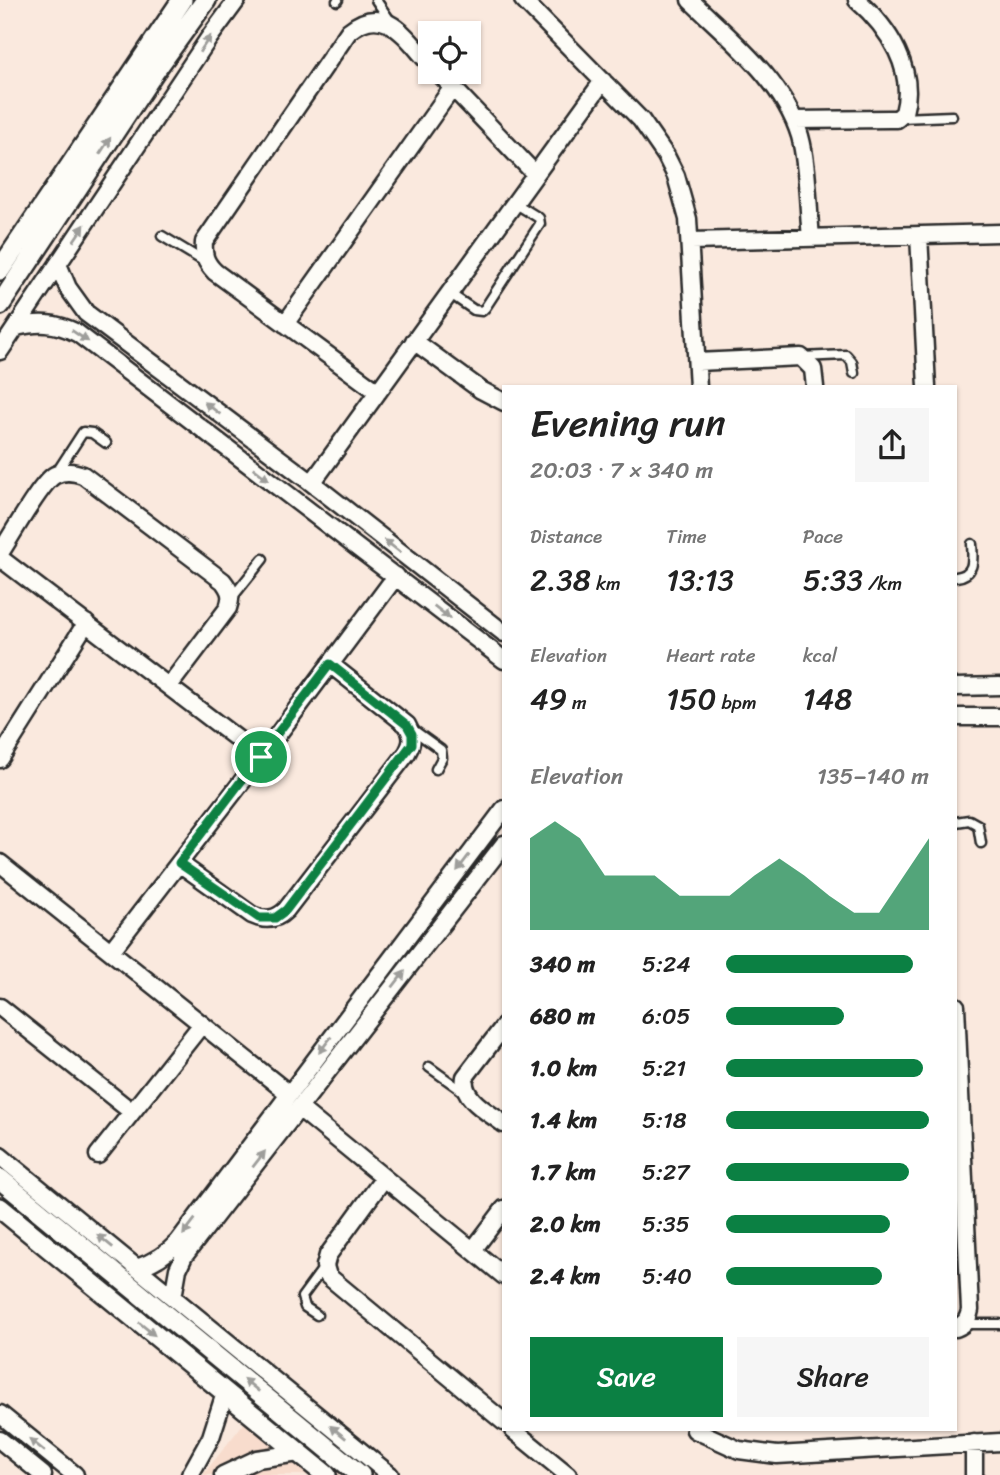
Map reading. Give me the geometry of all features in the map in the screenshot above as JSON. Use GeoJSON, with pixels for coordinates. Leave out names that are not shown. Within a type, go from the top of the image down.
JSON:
{"type":"FeatureCollection","features":[{"type":"Feature","properties":{"kind":"street"},"geometry":{"type":"LineString","coordinates":[[0,270],[182,0]]}},
{"type":"Feature","properties":{"kind":"street"},"geometry":{"type":"LineString","coordinates":[[0,305],[154,72],[206,0]]}},
{"type":"Feature","properties":{"kind":"street"},"geometry":{"type":"LineString","coordinates":[[0,351],[237,0]]}},
{"type":"Feature","properties":{"kind":"street"},"geometry":{"type":"LineString","coordinates":[[523,0],[640,120],[666,156],[683,197],[691,241],[698,385]]}},
{"type":"Feature","properties":{"kind":"street"},"geometry":{"type":"LineString","coordinates":[[690,0],[772,83],[795,120],[801,140],[811,238]]}},
{"type":"Feature","properties":{"kind":"street"},"geometry":{"type":"LineString","coordinates":[[795,120],[897,119],[904,113],[907,92],[901,61],[888,35],[857,0]]}},
{"type":"Feature","properties":{"kind":"street"},"geometry":{"type":"LineString","coordinates":[[378,392],[207,264],[203,253],[204,242],[349,31],[358,23],[369,19],[382,20],[392,24],[418,51]]}},
{"type":"Feature","properties":{"kind":"street"},"geometry":{"type":"LineString","coordinates":[[312,483],[603,81]]}},
{"type":"Feature","properties":{"kind":"street"},"geometry":{"type":"LineString","coordinates":[[450,84],[534,173]]}},
{"type":"Feature","properties":{"kind":"street"},"geometry":{"type":"LineString","coordinates":[[285,324],[453,87]]}},
{"type":"Feature","properties":{"kind":"street"},"geometry":{"type":"LineString","coordinates":[[691,241],[1000,233]]}},
{"type":"Feature","properties":{"kind":"street"},"geometry":{"type":"LineString","coordinates":[[919,235],[927,385]]}},
{"type":"Feature","properties":{"kind":"street"},"geometry":{"type":"LineString","coordinates":[[58,264],[68,288],[86,313],[312,483],[502,631]]}},
{"type":"Feature","properties":{"kind":"street"},"geometry":{"type":"LineString","coordinates":[[16,327],[48,323],[77,333],[502,658]]}},
{"type":"Feature","properties":{"kind":"street"},"geometry":{"type":"LineString","coordinates":[[414,341],[481,390],[502,401]]}},
{"type":"Feature","properties":{"kind":"street"},"geometry":{"type":"LineString","coordinates":[[697,362],[802,357],[813,369],[815,385]]}},
{"type":"Feature","properties":{"kind":"street"},"geometry":{"type":"LineString","coordinates":[[169,686],[228,608],[232,599],[230,589],[83,475],[65,472],[55,475],[48,480],[0,555],[86,623],[261,757]]}},
{"type":"Feature","properties":{"kind":"street"},"geometry":{"type":"LineString","coordinates":[[111,951],[396,576]]}},
{"type":"Feature","properties":{"kind":"street"},"geometry":{"type":"LineString","coordinates":[[0,759],[86,623]]}},
{"type":"Feature","properties":{"kind":"street"},"geometry":{"type":"LineString","coordinates":[[179,863],[252,915],[267,919],[282,915],[407,753],[412,744],[412,734],[407,725],[330,664]]}},
{"type":"Feature","properties":{"kind":"street"},"geometry":{"type":"LineString","coordinates":[[957,687],[1000,686]]}},
{"type":"Feature","properties":{"kind":"street"},"geometry":{"type":"LineString","coordinates":[[957,717],[1000,717]]}},
{"type":"Feature","properties":{"kind":"street"},"geometry":{"type":"LineString","coordinates":[[137,1268],[160,1258],[178,1242],[502,812]]}},
{"type":"Feature","properties":{"kind":"street"},"geometry":{"type":"LineString","coordinates":[[173,1297],[178,1269],[184,1256],[502,847]]}},
{"type":"Feature","properties":{"kind":"street"},"geometry":{"type":"LineString","coordinates":[[0,863],[288,1093]]}},
{"type":"Feature","properties":{"kind":"street"},"geometry":{"type":"LineString","coordinates":[[0,1007],[132,1112]]}},
{"type":"Feature","properties":{"kind":"street"},"geometry":{"type":"LineString","coordinates":[[99,1155],[202,1024]]}},
{"type":"Feature","properties":{"kind":"street"},"geometry":{"type":"LineString","coordinates":[[957,1028],[970,1310],[968,1318],[959,1326]]}},
{"type":"Feature","properties":{"kind":"street"},"geometry":{"type":"LineString","coordinates":[[502,1029],[464,1077],[463,1085],[466,1093],[502,1122]]}},
{"type":"Feature","properties":{"kind":"street"},"geometry":{"type":"LineString","coordinates":[[299,1108],[502,1274]]}},
{"type":"Feature","properties":{"kind":"street"},"geometry":{"type":"LineString","coordinates":[[0,1156],[390,1475]]}},
{"type":"Feature","properties":{"kind":"street"},"geometry":{"type":"LineString","coordinates":[[384,1178],[328,1255],[325,1266],[328,1276],[502,1420]]}},
{"type":"Feature","properties":{"kind":"street"},"geometry":{"type":"LineString","coordinates":[[0,1179],[360,1475]]}},
{"type":"Feature","properties":{"kind":"street"},"geometry":{"type":"LineString","coordinates":[[0,1208],[326,1475]]}},
{"type":"Feature","properties":{"kind":"street"},"geometry":{"type":"LineString","coordinates":[[472,1250],[502,1212]]}},
{"type":"Feature","properties":{"kind":"street"},"geometry":{"type":"LineString","coordinates":[[190,1475],[211,1437],[225,1392]]}},
{"type":"Feature","properties":{"kind":"street"},"geometry":{"type":"LineString","coordinates":[[0,1415],[75,1475]]}},
{"type":"Feature","properties":{"kind":"street"},"geometry":{"type":"LineString","coordinates":[[514,1431],[568,1475]]}},
{"type":"Feature","properties":{"kind":"street"},"geometry":{"type":"LineString","coordinates":[[697,1431],[739,1450],[778,1455],[1000,1442]]}},
{"type":"Feature","properties":{"kind":"street"},"geometry":{"type":"LineString","coordinates":[[0,1440],[43,1475]]}},
{"type":"Feature","properties":{"kind":"street"},"geometry":{"type":"LineString","coordinates":[[974,1475],[975,1443]]}},
{"type":"Feature","properties":{"kind":"street"},"geometry":{"type":"LineString","coordinates":[[223,1475],[257,1459],[299,1453]]}},
{"type":"Feature","properties":{"kind":"lane"},"geometry":{"type":"LineString","coordinates":[[376,0],[392,24]]}},
{"type":"Feature","properties":{"kind":"lane"},"geometry":{"type":"LineString","coordinates":[[897,119],[951,116]]}},
{"type":"Feature","properties":{"kind":"lane"},"geometry":{"type":"LineString","coordinates":[[449,293],[474,310],[482,311],[485,308],[540,223],[539,218],[513,202]]}},
{"type":"Feature","properties":{"kind":"lane"},"geometry":{"type":"LineString","coordinates":[[162,236],[207,264]]}},
{"type":"Feature","properties":{"kind":"lane"},"geometry":{"type":"LineString","coordinates":[[802,357],[846,355],[852,362],[853,373]]}},
{"type":"Feature","properties":{"kind":"lane"},"geometry":{"type":"LineString","coordinates":[[55,475],[83,432],[92,433],[106,443]]}},
{"type":"Feature","properties":{"kind":"lane"},"geometry":{"type":"LineString","coordinates":[[957,577],[970,572],[973,565],[972,544]]}},
{"type":"Feature","properties":{"kind":"lane"},"geometry":{"type":"LineString","coordinates":[[232,599],[262,559]]}},
{"type":"Feature","properties":{"kind":"lane"},"geometry":{"type":"LineString","coordinates":[[407,725],[440,750],[442,758],[436,769]]}},
{"type":"Feature","properties":{"kind":"lane"},"geometry":{"type":"LineString","coordinates":[[957,822],[969,820],[978,825],[981,843]]}},
{"type":"Feature","properties":{"kind":"lane"},"geometry":{"type":"LineString","coordinates":[[429,1067],[466,1093]]}},
{"type":"Feature","properties":{"kind":"lane"},"geometry":{"type":"LineString","coordinates":[[317,1315],[304,1307],[302,1297],[325,1266]]}},
{"type":"Feature","properties":{"kind":"lane"},"geometry":{"type":"LineString","coordinates":[[959,1326],[1000,1324]]}},
{"type":"Feature","properties":{"kind":"shaded area"},"geometry":{"type":"Polygon","coordinates":[[[258,1405],[343,1475],[203,1475],[258,1405]]]}},
{"type":"Feature","properties":{"kind":"route"},"geometry":{"type":"LineString","coordinates":[[330,664],[407,725],[412,734],[412,744],[407,753],[286,910],[282,915],[267,919],[252,915],[179,863],[261,757],[330,664]]}}]}
